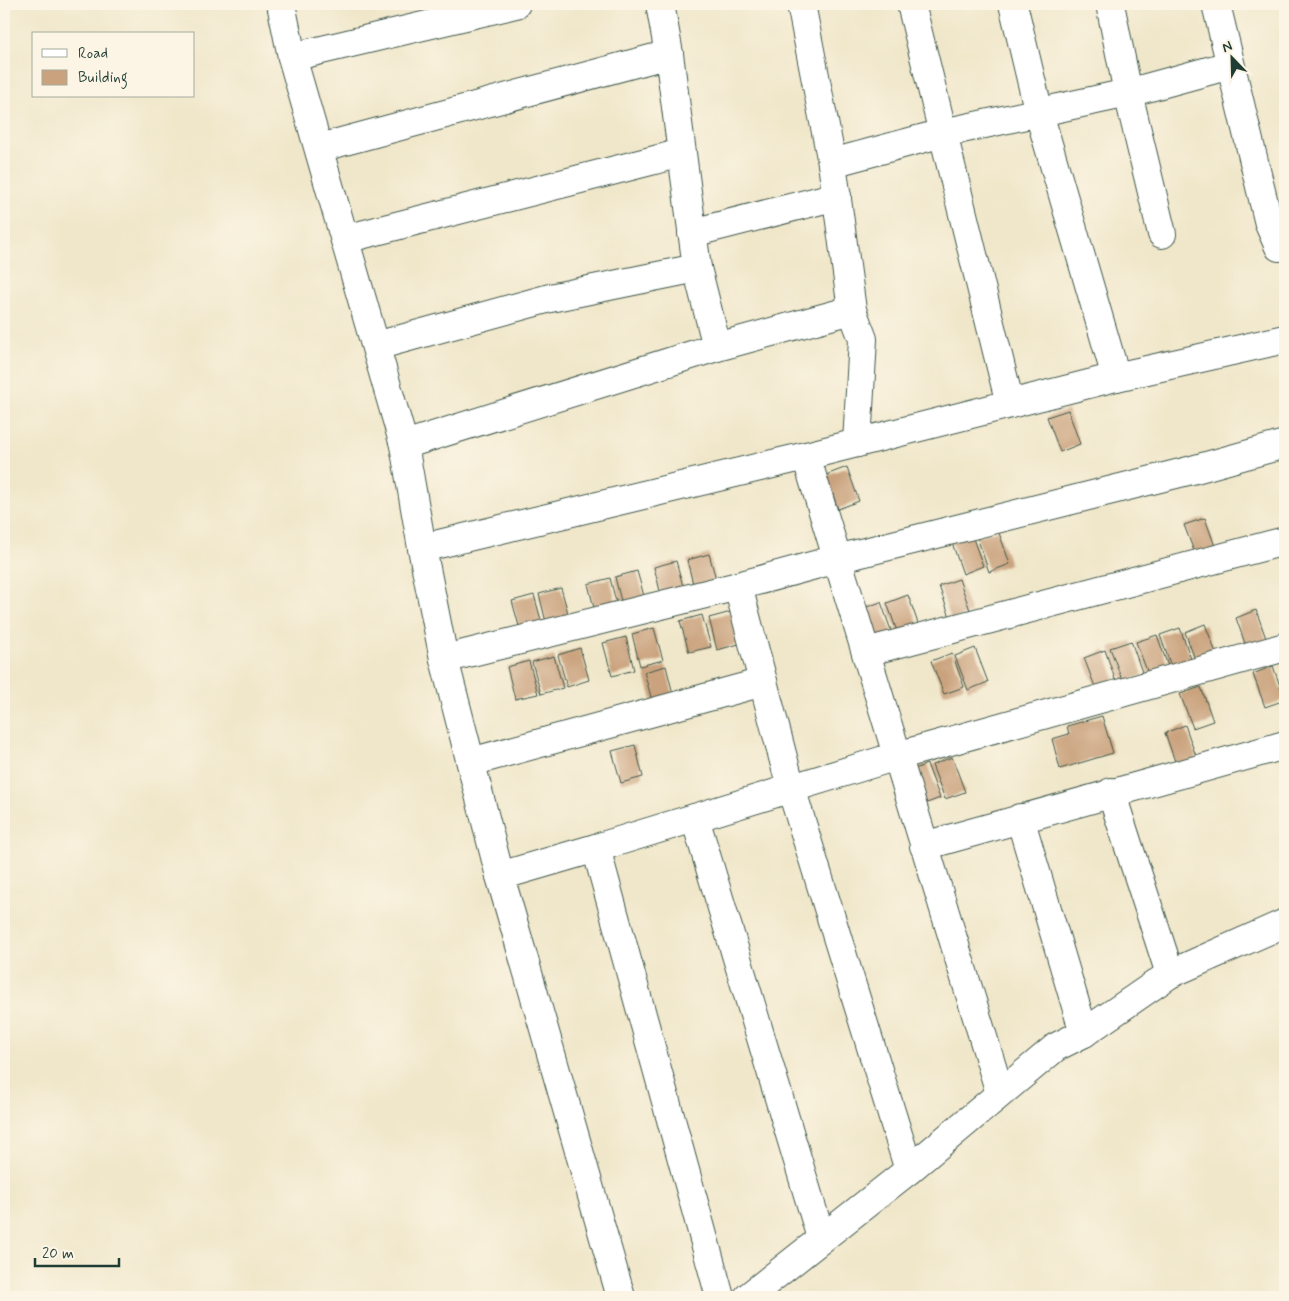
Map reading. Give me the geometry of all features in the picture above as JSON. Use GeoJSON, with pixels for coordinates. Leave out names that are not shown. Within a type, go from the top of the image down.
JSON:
{"type":"FeatureCollection","features":[{"type":"Feature","properties":{"kind":"street"},"geometry":{"type":"LineString","coordinates":[[281,4],[292,57],[404,445],[444,659],[500,876],[620,1297]]}},
{"type":"Feature","properties":{"kind":"street"},"geometry":{"type":"LineString","coordinates":[[292,57],[516,4]]}},
{"type":"Feature","properties":{"kind":"street"},"geometry":{"type":"LineString","coordinates":[[660,4],[669,54],[697,268],[717,347]]}},
{"type":"Feature","properties":{"kind":"street"},"geometry":{"type":"LineString","coordinates":[[801,4],[832,163],[852,310],[864,339],[858,443]]}},
{"type":"Feature","properties":{"kind":"street"},"geometry":{"type":"LineString","coordinates":[[911,4],[1010,404]]}},
{"type":"Feature","properties":{"kind":"street"},"geometry":{"type":"LineString","coordinates":[[1013,4],[1039,113],[1116,377]]}},
{"type":"Feature","properties":{"kind":"street"},"geometry":{"type":"LineString","coordinates":[[1110,4],[1128,93],[1162,234]]}},
{"type":"Feature","properties":{"kind":"street"},"geometry":{"type":"LineString","coordinates":[[1216,4],[1269,224],[1279,247]]}},
{"type":"Feature","properties":{"kind":"street"},"geometry":{"type":"LineString","coordinates":[[319,148],[669,54]]}},
{"type":"Feature","properties":{"kind":"street"},"geometry":{"type":"LineString","coordinates":[[832,163],[943,133],[1128,93],[1230,65]]}},
{"type":"Feature","properties":{"kind":"street"},"geometry":{"type":"LineString","coordinates":[[345,239],[682,153]]}},
{"type":"Feature","properties":{"kind":"street"},"geometry":{"type":"LineString","coordinates":[[692,233],[837,196]]}},
{"type":"Feature","properties":{"kind":"street"},"geometry":{"type":"LineString","coordinates":[[376,346],[550,298],[697,268]]}},
{"type":"Feature","properties":{"kind":"street"},"geometry":{"type":"LineString","coordinates":[[404,445],[717,347],[852,310]]}},
{"type":"Feature","properties":{"kind":"street"},"geometry":{"type":"LineString","coordinates":[[422,548],[806,456],[1116,377],[1285,339]]}},
{"type":"Feature","properties":{"kind":"street"},"geometry":{"type":"LineString","coordinates":[[444,659],[738,586],[1285,444]]}},
{"type":"Feature","properties":{"kind":"street"},"geometry":{"type":"LineString","coordinates":[[806,456],[1000,1093]]}},
{"type":"Feature","properties":{"kind":"street"},"geometry":{"type":"LineString","coordinates":[[866,652],[1285,541]]}},
{"type":"Feature","properties":{"kind":"street"},"geometry":{"type":"LineString","coordinates":[[738,586],[791,788],[909,1170]]}},
{"type":"Feature","properties":{"kind":"street"},"geometry":{"type":"LineString","coordinates":[[500,876],[897,756],[1285,646]]}},
{"type":"Feature","properties":{"kind":"street"},"geometry":{"type":"LineString","coordinates":[[471,762],[764,682]]}},
{"type":"Feature","properties":{"kind":"street"},"geometry":{"type":"LineString","coordinates":[[924,846],[1285,744]]}},
{"type":"Feature","properties":{"kind":"street"},"geometry":{"type":"LineString","coordinates":[[1111,792],[1170,974]]}},
{"type":"Feature","properties":{"kind":"street"},"geometry":{"type":"LineString","coordinates":[[695,818],[821,1238]]}},
{"type":"Feature","properties":{"kind":"street"},"geometry":{"type":"LineString","coordinates":[[1020,818],[1084,1033]]}},
{"type":"Feature","properties":{"kind":"street"},"geometry":{"type":"LineString","coordinates":[[596,848],[720,1297]]}},
{"type":"Feature","properties":{"kind":"street"},"geometry":{"type":"LineString","coordinates":[[748,1297],[909,1170],[1056,1047],[1084,1033],[1170,974],[1285,923]]}},
{"type":"Feature","properties":{"kind":"building"},"geometry":{"type":"Polygon","coordinates":[[[1068,410],[1080,444],[1060,452],[1047,417],[1068,410]]]}},
{"type":"Feature","properties":{"kind":"building"},"geometry":{"type":"Polygon","coordinates":[[[847,467],[859,501],[838,509],[826,475],[847,467]]]}},
{"type":"Feature","properties":{"kind":"building"},"geometry":{"type":"Polygon","coordinates":[[[1205,518],[1217,552],[1197,559],[1184,525],[1205,518]]]}},
{"type":"Feature","properties":{"kind":"building"},"geometry":{"type":"Polygon","coordinates":[[[998,530],[1010,564],[989,572],[977,537],[998,530]]]}},
{"type":"Feature","properties":{"kind":"building"},"geometry":{"type":"Polygon","coordinates":[[[971,533],[983,566],[963,574],[951,540],[971,533]]]}},
{"type":"Feature","properties":{"kind":"building"},"geometry":{"type":"Polygon","coordinates":[[[709,554],[718,586],[695,592],[687,560],[709,554]]]}},
{"type":"Feature","properties":{"kind":"building"},"geometry":{"type":"Polygon","coordinates":[[[676,561],[685,593],[662,599],[654,567],[676,561]]]}},
{"type":"Feature","properties":{"kind":"building"},"geometry":{"type":"Polygon","coordinates":[[[637,571],[646,603],[623,609],[615,577],[637,571]]]}},
{"type":"Feature","properties":{"kind":"building"},"geometry":{"type":"Polygon","coordinates":[[[610,578],[618,610],[596,616],[588,584],[610,578]]]}},
{"type":"Feature","properties":{"kind":"building"},"geometry":{"type":"Polygon","coordinates":[[[959,579],[971,613],[951,620],[939,586],[959,579]]]}},
{"type":"Feature","properties":{"kind":"building"},"geometry":{"type":"Polygon","coordinates":[[[561,588],[570,620],[547,626],[539,594],[561,588]]]}},
{"type":"Feature","properties":{"kind":"building"},"geometry":{"type":"Polygon","coordinates":[[[534,595],[543,627],[521,633],[512,601],[534,595]]]}},
{"type":"Feature","properties":{"kind":"building"},"geometry":{"type":"Polygon","coordinates":[[[908,595],[920,629],[899,637],[887,603],[908,595]]]}},
{"type":"Feature","properties":{"kind":"building"},"geometry":{"type":"Polygon","coordinates":[[[881,602],[893,636],[873,643],[861,609],[881,602]]]}},
{"type":"Feature","properties":{"kind":"building"},"geometry":{"type":"Polygon","coordinates":[[[1256,610],[1268,644],[1248,652],[1236,618],[1256,610]]]}},
{"type":"Feature","properties":{"kind":"building"},"geometry":{"type":"Polygon","coordinates":[[[731,612],[739,644],[717,650],[709,618],[731,612]]]}},
{"type":"Feature","properties":{"kind":"building"},"geometry":{"type":"Polygon","coordinates":[[[702,615],[711,647],[689,652],[680,621],[702,615]]]}},
{"type":"Feature","properties":{"kind":"building"},"geometry":{"type":"Polygon","coordinates":[[[1205,624],[1218,658],[1197,665],[1185,632],[1205,624]]]}},
{"type":"Feature","properties":{"kind":"building"},"geometry":{"type":"Polygon","coordinates":[[[654,628],[663,660],[640,666],[632,634],[654,628]]]}},
{"type":"Feature","properties":{"kind":"building"},"geometry":{"type":"Polygon","coordinates":[[[1180,628],[1192,662],[1172,669],[1160,635],[1180,628]]]}},
{"type":"Feature","properties":{"kind":"building"},"geometry":{"type":"Polygon","coordinates":[[[1157,635],[1169,669],[1149,676],[1136,642],[1157,635]]]}},
{"type":"Feature","properties":{"kind":"building"},"geometry":{"type":"Polygon","coordinates":[[[626,637],[634,670],[612,676],[603,643],[626,637]]]}},
{"type":"Feature","properties":{"kind":"building"},"geometry":{"type":"Polygon","coordinates":[[[1131,641],[1143,675],[1123,682],[1110,648],[1131,641]]]}},
{"type":"Feature","properties":{"kind":"building"},"geometry":{"type":"Polygon","coordinates":[[[580,648],[589,680],[567,687],[558,655],[580,648]]]}},
{"type":"Feature","properties":{"kind":"building"},"geometry":{"type":"Polygon","coordinates":[[[975,648],[988,682],[968,690],[955,656],[975,648]]]}},
{"type":"Feature","properties":{"kind":"building"},"geometry":{"type":"Polygon","coordinates":[[[1105,650],[1117,685],[1097,692],[1084,658],[1105,650]]]}},
{"type":"Feature","properties":{"kind":"building"},"geometry":{"type":"Polygon","coordinates":[[[952,653],[964,687],[944,694],[931,661],[952,653]]]}},
{"type":"Feature","properties":{"kind":"building"},"geometry":{"type":"Polygon","coordinates":[[[554,656],[563,688],[541,694],[532,662],[554,656]]]}},
{"type":"Feature","properties":{"kind":"building"},"geometry":{"type":"Polygon","coordinates":[[[529,661],[538,694],[515,699],[507,667],[529,661]]]}},
{"type":"Feature","properties":{"kind":"building"},"geometry":{"type":"Polygon","coordinates":[[[666,666],[674,698],[653,704],[644,672],[666,666]]]}},
{"type":"Feature","properties":{"kind":"building"},"geometry":{"type":"Polygon","coordinates":[[[1273,666],[1285,700],[1265,707],[1253,674],[1273,666]]]}},
{"type":"Feature","properties":{"kind":"building"},"geometry":{"type":"Polygon","coordinates":[[[1201,687],[1213,721],[1193,728],[1180,694],[1201,687]]]}},
{"type":"Feature","properties":{"kind":"building"},"geometry":{"type":"Polygon","coordinates":[[[1102,716],[1113,753],[1060,769],[1052,739],[1069,734],[1067,726],[1102,716]]]}},
{"type":"Feature","properties":{"kind":"building"},"geometry":{"type":"Polygon","coordinates":[[[1185,725],[1197,759],[1177,767],[1165,733],[1185,725]]]}},
{"type":"Feature","properties":{"kind":"building"},"geometry":{"type":"Polygon","coordinates":[[[635,745],[643,777],[621,783],[612,751],[635,745]]]}},
{"type":"Feature","properties":{"kind":"building"},"geometry":{"type":"Polygon","coordinates":[[[952,757],[965,792],[945,799],[932,765],[952,757]]]}},
{"type":"Feature","properties":{"kind":"building"},"geometry":{"type":"Polygon","coordinates":[[[927,764],[940,798],[919,806],[907,772],[927,764]]]}}]}
